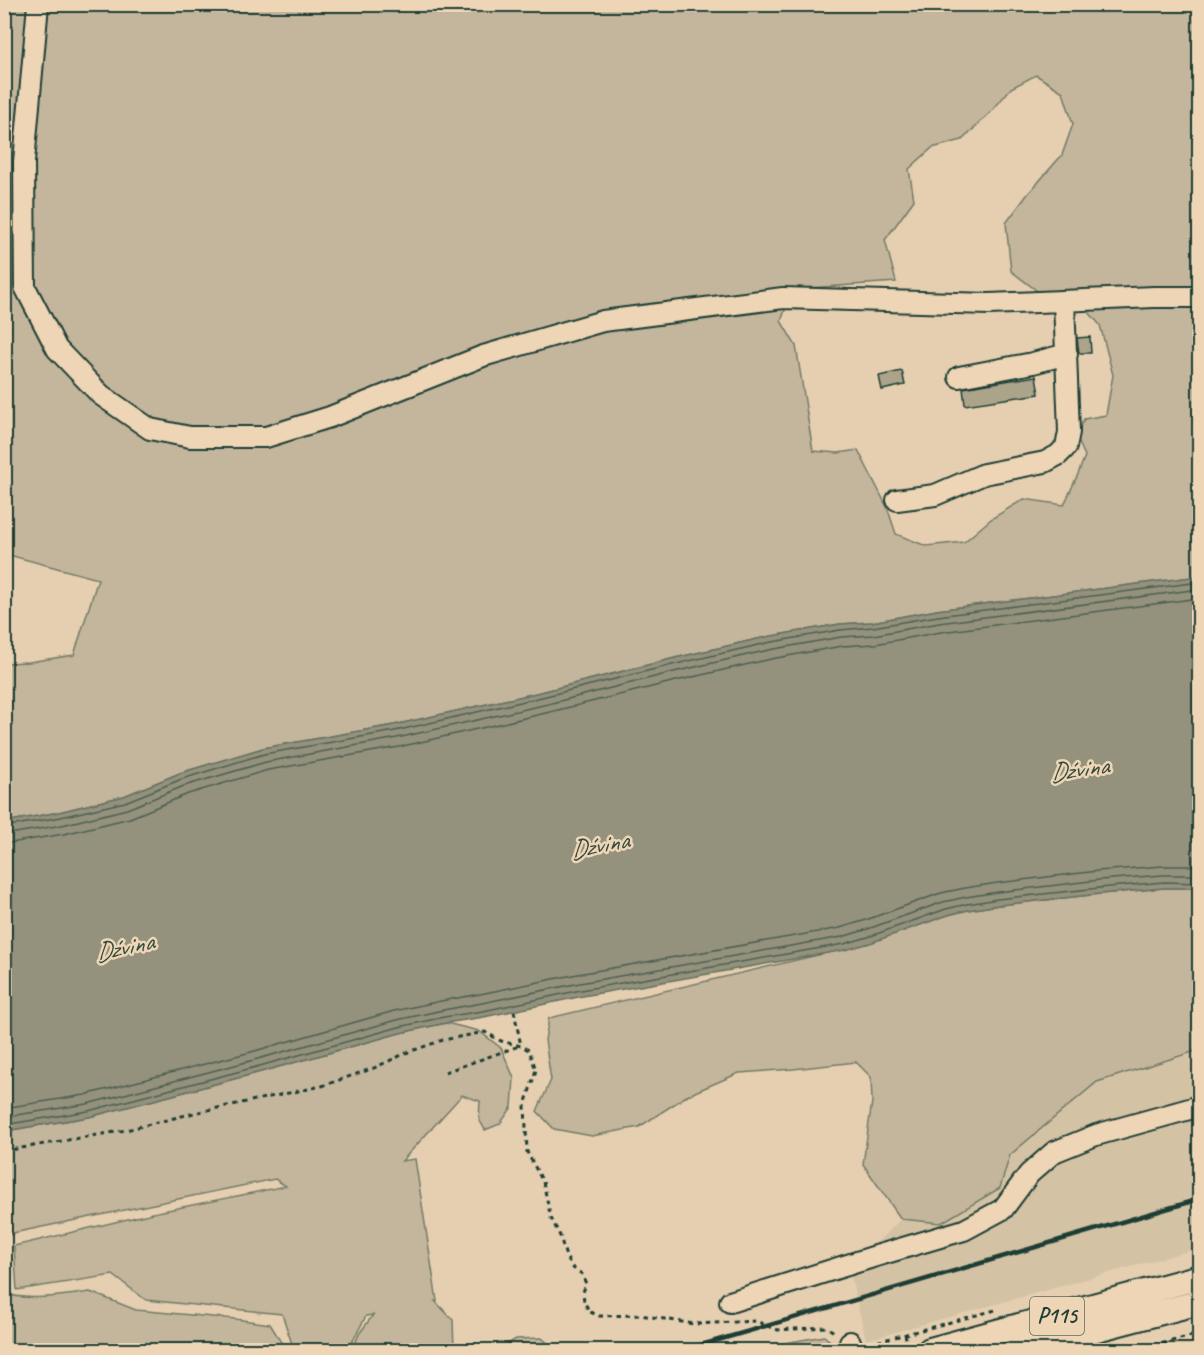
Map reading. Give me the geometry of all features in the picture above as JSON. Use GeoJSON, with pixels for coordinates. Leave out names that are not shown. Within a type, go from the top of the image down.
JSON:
{"type":"FeatureCollection","features":[{"type":"Feature","properties":{"kind":"main road","name":"Р115"},"geometry":{"type":"LineString","coordinates":[[919,1349],[962,1346],[1193,1292]]}},
{"type":"Feature","properties":{"kind":"main road","name":"Р115"},"geometry":{"type":"LineString","coordinates":[[1017,1350],[1193,1292]]}},
{"type":"Feature","properties":{"kind":"street"},"geometry":{"type":"LineString","coordinates":[[39,4],[24,162],[25,287],[57,349],[101,395],[150,429],[190,437],[266,437],[330,417],[483,356],[603,321],[783,298],[989,304],[1200,297]]}},
{"type":"Feature","properties":{"kind":"street"},"geometry":{"type":"LineString","coordinates":[[897,500],[935,495],[984,474],[1045,462],[1058,455],[1066,447],[1069,432],[1064,301]]}},
{"type":"Feature","properties":{"kind":"street"},"geometry":{"type":"LineString","coordinates":[[959,377],[1067,354]]}},
{"type":"Feature","properties":{"kind":"street"},"geometry":{"type":"LineString","coordinates":[[730,1302],[963,1230],[1002,1209],[1029,1174],[1054,1152],[1096,1136],[1200,1106]]}},
{"type":"Feature","properties":{"kind":"path"},"geometry":{"type":"LineString","coordinates":[[514,1011],[521,1046]]}},
{"type":"Feature","properties":{"kind":"path"},"geometry":{"type":"LineString","coordinates":[[4,1151],[126,1130],[322,1086],[443,1040],[485,1032],[501,1041],[529,1050],[536,1070],[525,1105],[527,1152],[543,1182],[551,1218],[560,1236],[566,1257],[573,1268],[582,1274],[586,1284],[583,1292],[584,1302],[590,1312],[599,1316],[640,1315],[694,1324],[756,1321],[778,1330],[826,1327],[852,1346]]}},
{"type":"Feature","properties":{"kind":"path"},"geometry":{"type":"LineString","coordinates":[[445,1072],[521,1046]]}},
{"type":"Feature","properties":{"kind":"path"},"geometry":{"type":"LineString","coordinates":[[905,1334],[919,1349]]}},
{"type":"Feature","properties":{"kind":"path"},"geometry":{"type":"LineString","coordinates":[[1136,1350],[1200,1334]]}},
{"type":"Feature","properties":{"kind":"shaded area"},"geometry":{"type":"Polygon","coordinates":[[[5,5],[1199,5],[1199,576],[937,610],[766,637],[394,725],[263,748],[180,773],[124,796],[5,822],[5,663],[74,655],[98,579],[5,554],[5,5]],[[1036,75],[1011,88],[991,112],[962,140],[932,148],[909,169],[914,200],[885,240],[896,282],[793,289],[781,321],[796,346],[813,451],[838,453],[858,450],[887,507],[896,534],[926,546],[964,542],[991,519],[1024,499],[1064,505],[1085,456],[1076,436],[1084,419],[1106,415],[1113,375],[1100,325],[1074,295],[1040,293],[1011,271],[1006,223],[1062,155],[1073,124],[1063,92],[1036,75]]]}},
{"type":"Feature","properties":{"kind":"shaded area"},"geometry":{"type":"Polygon","coordinates":[[[1164,888],[1199,888],[1199,1050],[1097,1082],[1010,1155],[1000,1188],[941,1223],[901,1219],[863,1164],[872,1102],[871,1077],[856,1062],[739,1073],[688,1095],[639,1127],[592,1136],[554,1129],[537,1111],[551,1080],[545,1040],[549,1018],[869,943],[968,910],[1164,888]]]}},
{"type":"Feature","properties":{"kind":"shaded area"},"geometry":{"type":"Polygon","coordinates":[[[446,1023],[479,1031],[501,1048],[514,1078],[512,1107],[500,1124],[485,1130],[479,1119],[480,1101],[462,1095],[402,1161],[415,1159],[437,1301],[435,1301],[453,1320],[454,1350],[352,1350],[359,1334],[373,1315],[366,1316],[348,1350],[294,1350],[282,1314],[146,1300],[113,1275],[17,1290],[14,1246],[153,1213],[286,1186],[275,1179],[13,1233],[5,1238],[5,1131],[89,1117],[400,1033],[446,1023]]]}},
{"type":"Feature","properties":{"kind":"shaded area"},"geometry":{"type":"Polygon","coordinates":[[[1199,1050],[1199,1248],[866,1340],[849,1269],[901,1219],[941,1223],[1000,1189],[1010,1155],[1097,1082],[1199,1050]]]}},
{"type":"Feature","properties":{"kind":"shaded area"},"geometry":{"type":"Polygon","coordinates":[[[90,1292],[136,1310],[270,1324],[286,1350],[229,1350],[224,1344],[197,1350],[5,1350],[5,1293],[13,1296],[34,1297],[90,1292]]]}},
{"type":"Feature","properties":{"kind":"shaded area"},"geometry":{"type":"Polygon","coordinates":[[[824,1336],[835,1345],[836,1350],[746,1350],[824,1336]]]}},
{"type":"Feature","properties":{"kind":"shaded area"},"geometry":{"type":"Polygon","coordinates":[[[542,1338],[554,1350],[498,1350],[516,1339],[542,1338]]]}},
{"type":"Feature","properties":{"kind":"water","name":"Dźvina"},"geometry":{"type":"Polygon","coordinates":[[[1199,576],[1199,888],[1164,888],[1100,894],[968,910],[845,950],[583,996],[446,1023],[400,1033],[89,1117],[5,1131],[5,822],[124,796],[180,773],[263,748],[394,725],[766,637],[937,610],[1199,576]]]}},
{"type":"Feature","properties":{"kind":"building"},"geometry":{"type":"Polygon","coordinates":[[[1090,337],[1091,353],[1079,353],[1077,338],[1090,337]]]}},
{"type":"Feature","properties":{"kind":"building"},"geometry":{"type":"Polygon","coordinates":[[[902,371],[905,385],[882,390],[879,376],[902,371]]]}},
{"type":"Feature","properties":{"kind":"building"},"geometry":{"type":"Polygon","coordinates":[[[1036,376],[1039,394],[965,405],[963,388],[1036,376]]]}},
{"type":"Feature","properties":{"kind":"railway"},"geometry":{"type":"LineString","coordinates":[[684,1350],[1200,1199]]}}]}
